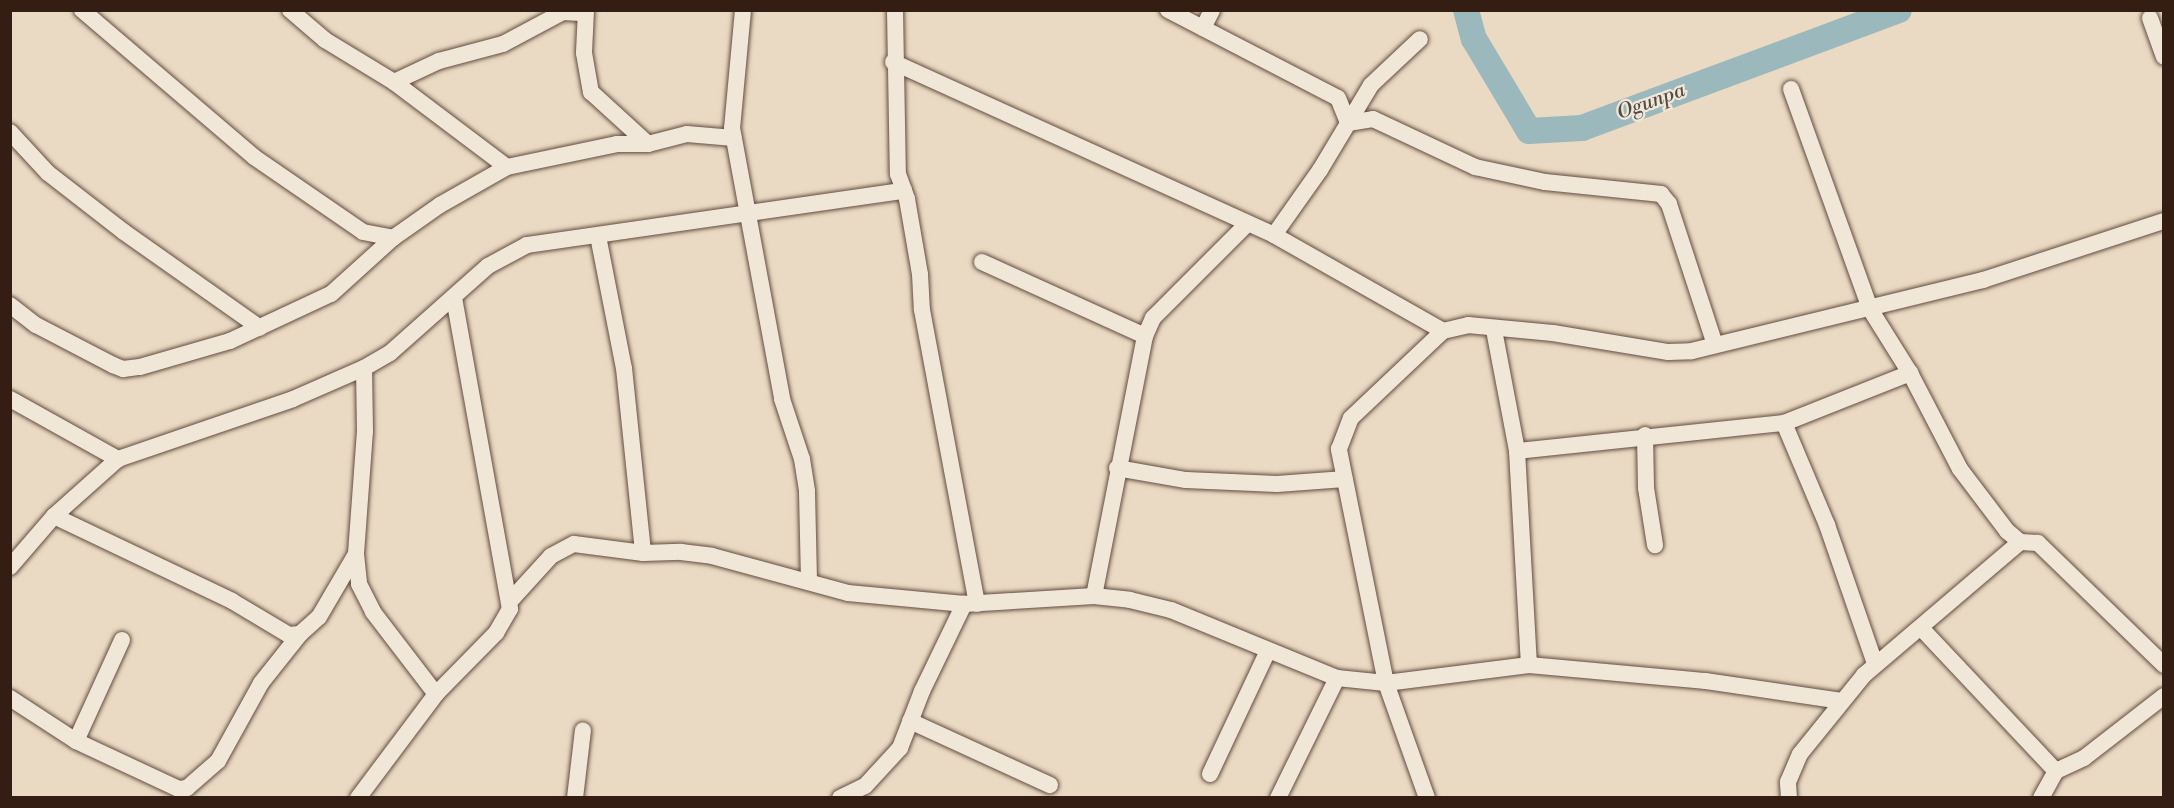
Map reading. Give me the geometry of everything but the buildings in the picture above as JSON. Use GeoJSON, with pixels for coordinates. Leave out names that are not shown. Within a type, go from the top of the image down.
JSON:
{"type":"FeatureCollection","features":[{"type":"Feature","properties":{"kind":"street"},"geometry":{"type":"LineString","coordinates":[[82,10],[254,157],[363,232],[393,238]]}},
{"type":"Feature","properties":{"kind":"street"},"geometry":{"type":"LineString","coordinates":[[290,10],[325,39],[394,82],[507,166]]}},
{"type":"Feature","properties":{"kind":"street"},"geometry":{"type":"LineString","coordinates":[[743,10],[734,138],[782,399],[803,470],[809,582]]}},
{"type":"Feature","properties":{"kind":"street"},"geometry":{"type":"LineString","coordinates":[[840,798],[865,786],[889,763],[900,748],[910,721],[971,604],[922,310],[920,274],[904,191],[898,174],[893,63],[895,10]]}},
{"type":"Feature","properties":{"kind":"street"},"geometry":{"type":"LineString","coordinates":[[1168,10],[1338,98],[1348,123]]}},
{"type":"Feature","properties":{"kind":"street"},"geometry":{"type":"LineString","coordinates":[[1203,28],[1212,10]]}},
{"type":"Feature","properties":{"kind":"street"},"geometry":{"type":"LineString","coordinates":[[394,82],[439,61],[503,44],[563,12],[586,12],[584,53],[591,92],[648,144]]}},
{"type":"Feature","properties":{"kind":"street"},"geometry":{"type":"LineString","coordinates":[[2150,18],[2163,57]]}},
{"type":"Feature","properties":{"kind":"street"},"geometry":{"type":"LineString","coordinates":[[1274,236],[1371,85],[1420,39]]}},
{"type":"Feature","properties":{"kind":"street"},"geometry":{"type":"LineString","coordinates":[[893,63],[1274,236],[1443,331]]}},
{"type":"Feature","properties":{"kind":"street"},"geometry":{"type":"LineString","coordinates":[[1791,89],[1870,309],[1910,373],[1959,469],[2007,531],[2020,542],[2038,543],[2163,665]]}},
{"type":"Feature","properties":{"kind":"street"},"geometry":{"type":"LineString","coordinates":[[1348,123],[1373,119],[1475,167],[1545,182],[1661,194],[1669,204],[1714,345]]}},
{"type":"Feature","properties":{"kind":"street"},"geometry":{"type":"LineString","coordinates":[[10,132],[48,173],[98,212],[260,328]]}},
{"type":"Feature","properties":{"kind":"street"},"geometry":{"type":"LineString","coordinates":[[10,304],[36,325],[123,369],[230,341],[331,294],[393,238],[440,205],[507,166],[617,144],[648,144],[687,134],[734,138]]}},
{"type":"Feature","properties":{"kind":"street"},"geometry":{"type":"LineString","coordinates":[[10,567],[17,546],[118,459],[293,399],[364,368],[390,353],[488,266],[527,245],[570,237],[598,237],[748,216],[904,191]]}},
{"type":"Feature","properties":{"kind":"street"},"geometry":{"type":"LineString","coordinates":[[1427,798],[1386,683],[1339,449],[1351,418],[1443,331],[1468,325],[1494,330],[1553,333],[1668,352],[1714,345],[1983,280],[2163,221]]}},
{"type":"Feature","properties":{"kind":"street"},"geometry":{"type":"LineString","coordinates":[[1094,596],[1117,468],[1145,336],[1153,318],[1246,225]]}},
{"type":"Feature","properties":{"kind":"street"},"geometry":{"type":"LineString","coordinates":[[598,237],[624,368],[643,553]]}},
{"type":"Feature","properties":{"kind":"street"},"geometry":{"type":"LineString","coordinates":[[982,262],[1145,336]]}},
{"type":"Feature","properties":{"kind":"street"},"geometry":{"type":"LineString","coordinates":[[454,297],[494,528],[511,600]]}},
{"type":"Feature","properties":{"kind":"street"},"geometry":{"type":"LineString","coordinates":[[1494,330],[1517,451],[1529,665]]}},
{"type":"Feature","properties":{"kind":"street"},"geometry":{"type":"LineString","coordinates":[[364,368],[365,431],[356,555],[359,584],[372,612],[436,694]]}},
{"type":"Feature","properties":{"kind":"street"},"geometry":{"type":"LineString","coordinates":[[1517,451],[1645,435],[1784,423],[1910,373]]}},
{"type":"Feature","properties":{"kind":"street"},"geometry":{"type":"LineString","coordinates":[[10,399],[118,459]]}},
{"type":"Feature","properties":{"kind":"street"},"geometry":{"type":"LineString","coordinates":[[1784,423],[1827,525],[1875,664]]}},
{"type":"Feature","properties":{"kind":"street"},"geometry":{"type":"LineString","coordinates":[[1645,435],[1646,489],[1655,545]]}},
{"type":"Feature","properties":{"kind":"street"},"geometry":{"type":"LineString","coordinates":[[1117,468],[1186,480],[1278,484],[1345,479]]}},
{"type":"Feature","properties":{"kind":"street"},"geometry":{"type":"LineString","coordinates":[[54,516],[232,601],[290,635],[300,634]]}},
{"type":"Feature","properties":{"kind":"street"},"geometry":{"type":"LineString","coordinates":[[1789,798],[1788,782],[1800,754],[1841,701],[1875,664],[1922,629],[2020,542]]}},
{"type":"Feature","properties":{"kind":"street"},"geometry":{"type":"LineString","coordinates":[[358,798],[436,694],[496,633],[511,600],[551,556],[574,544],[643,553],[712,556],[848,593],[971,604],[1094,596],[1171,610],[1337,678],[1386,683],[1529,665],[1706,681],[1841,701]]}},
{"type":"Feature","properties":{"kind":"street"},"geometry":{"type":"LineString","coordinates":[[10,698],[76,741],[179,789],[187,788],[218,761],[261,683],[300,634],[319,617],[356,555]]}},
{"type":"Feature","properties":{"kind":"street"},"geometry":{"type":"LineString","coordinates":[[341,581],[359,584]]}},
{"type":"Feature","properties":{"kind":"street"},"geometry":{"type":"LineString","coordinates":[[1922,629],[2056,771]]}},
{"type":"Feature","properties":{"kind":"street"},"geometry":{"type":"LineString","coordinates":[[76,741],[122,640]]}},
{"type":"Feature","properties":{"kind":"street"},"geometry":{"type":"LineString","coordinates":[[1210,774],[1268,651]]}},
{"type":"Feature","properties":{"kind":"street"},"geometry":{"type":"LineString","coordinates":[[1278,798],[1337,678]]}},
{"type":"Feature","properties":{"kind":"street"},"geometry":{"type":"LineString","coordinates":[[2042,798],[2056,771],[2084,758],[2163,696]]}},
{"type":"Feature","properties":{"kind":"street"},"geometry":{"type":"LineString","coordinates":[[910,721],[1050,785]]}},
{"type":"Feature","properties":{"kind":"street"},"geometry":{"type":"LineString","coordinates":[[575,798],[583,730]]}},
{"type":"Feature","properties":{"kind":"waterway","name":"Ogunpa"},"geometry":{"type":"LineString","coordinates":[[1466,10],[1474,39],[1529,131],[1582,128],[1899,10]]}}]}
